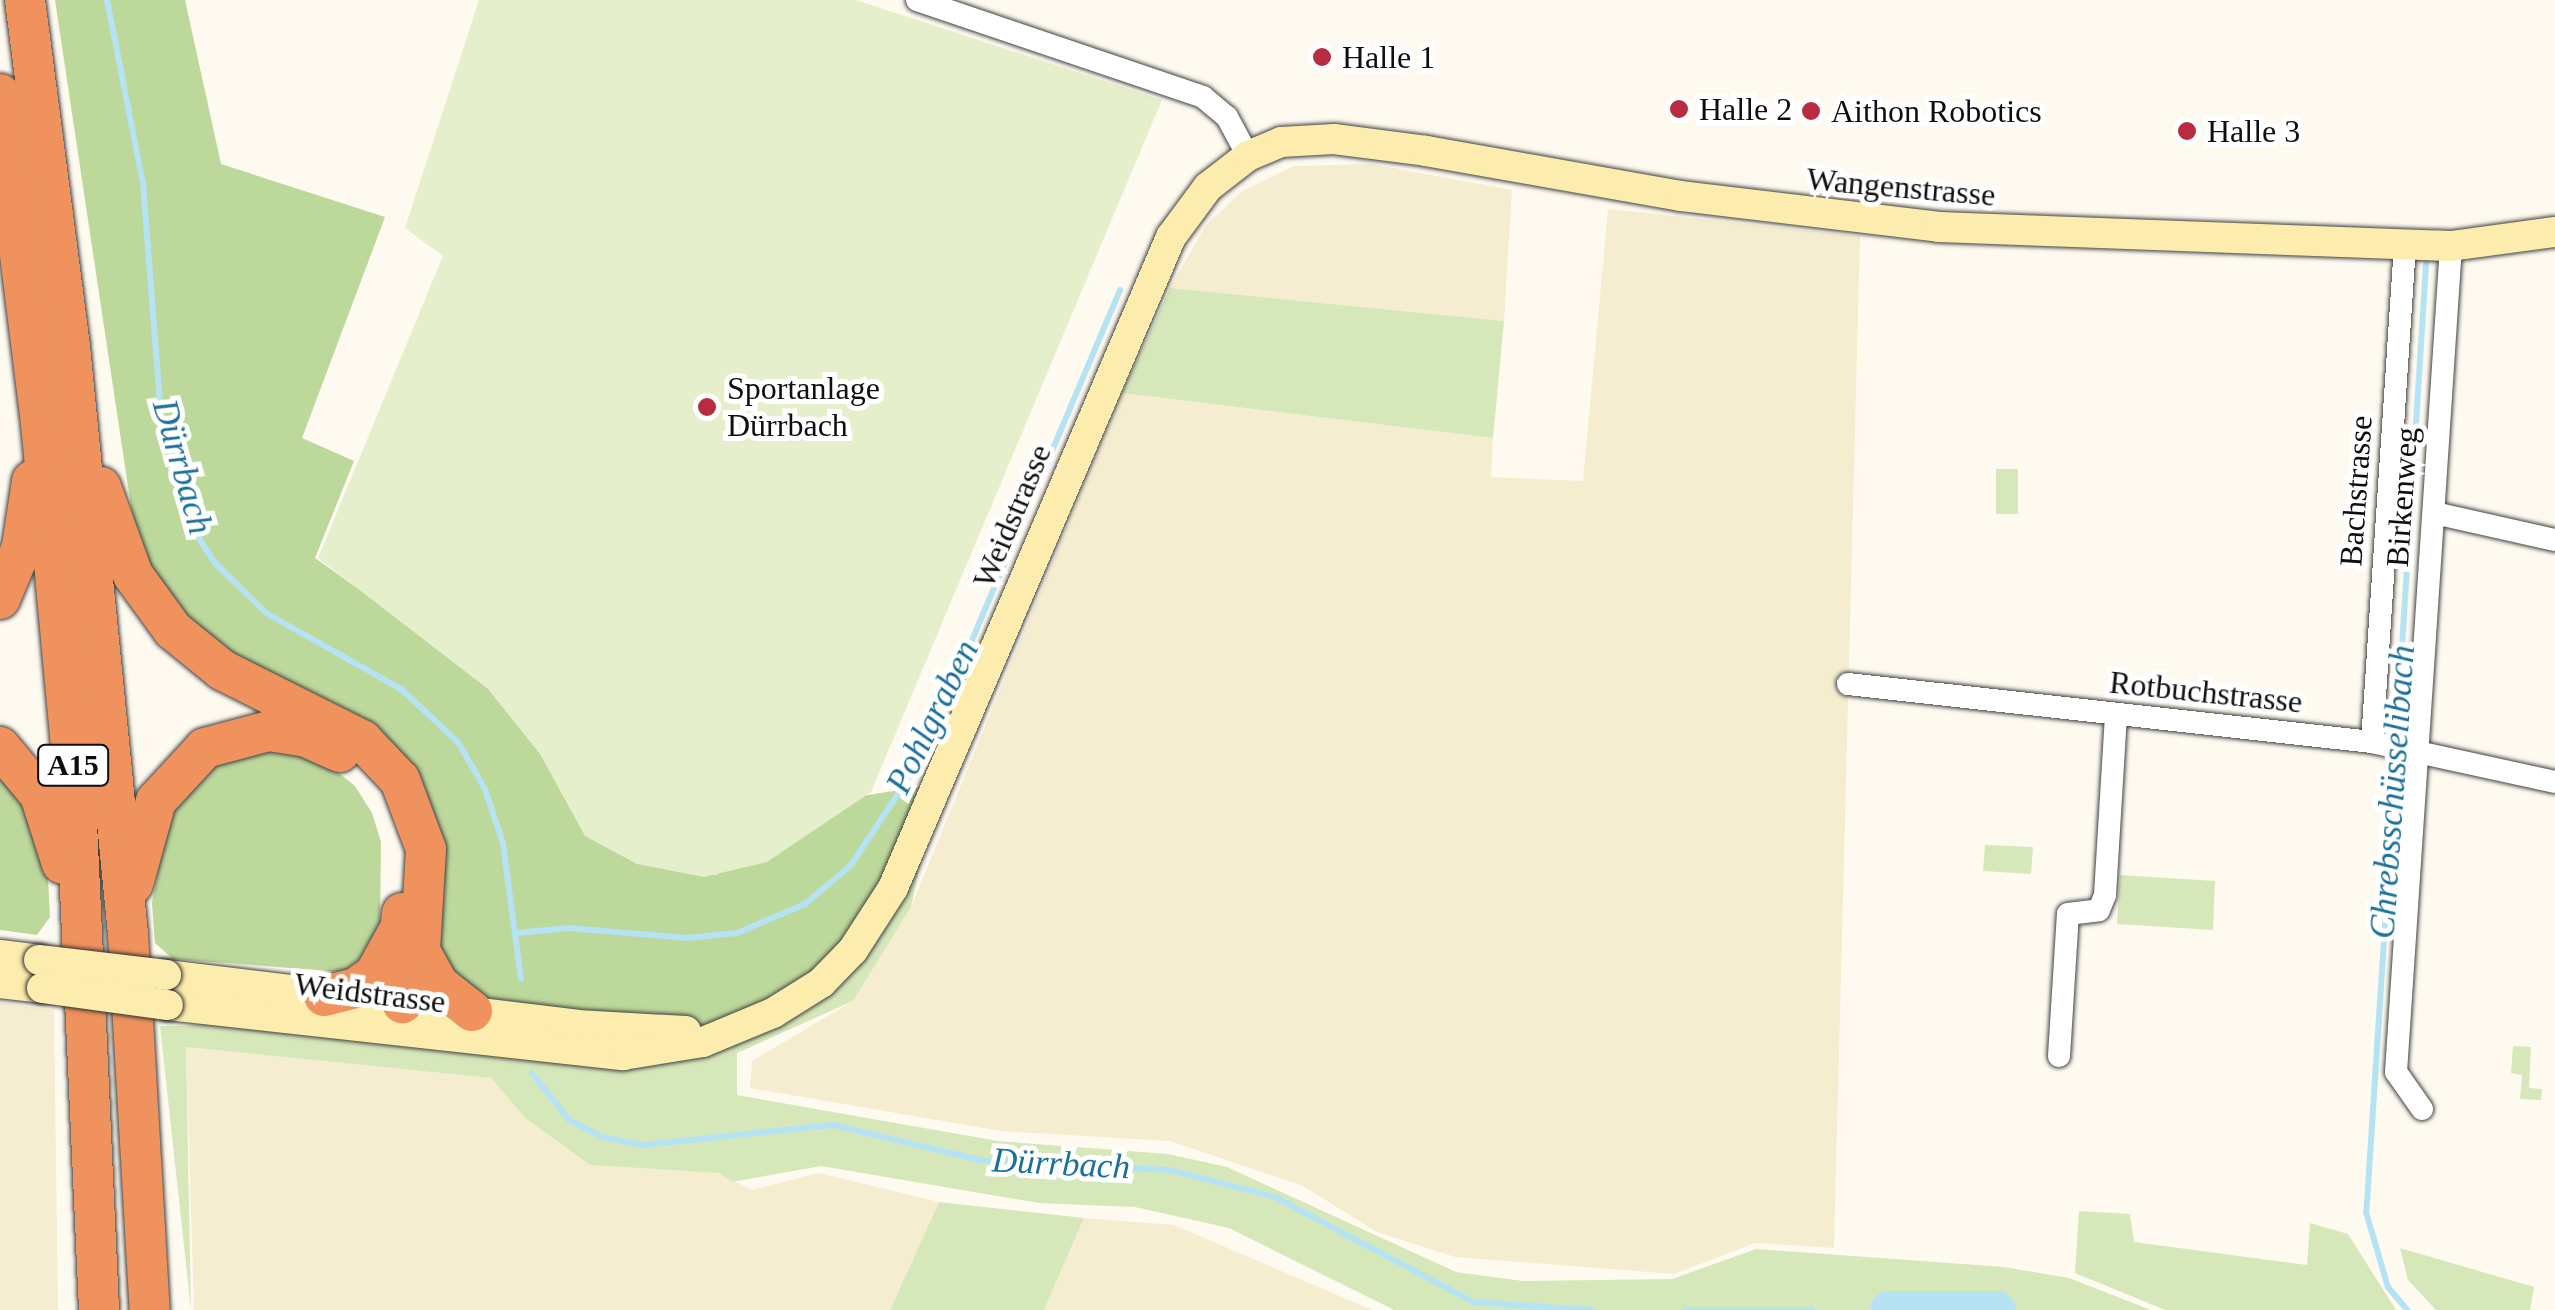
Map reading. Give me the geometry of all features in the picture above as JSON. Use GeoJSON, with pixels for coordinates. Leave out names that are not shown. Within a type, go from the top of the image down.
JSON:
{"type":"FeatureCollection","features":[{"type":"Feature","properties":{"kind":"highway","name":"A15"},"geometry":{"type":"LineString","coordinates":[[25,0],[70,348],[128,934],[150,1310]]}},
{"type":"Feature","properties":{"kind":"highway","name":"A15"},"geometry":{"type":"LineString","coordinates":[[0,94],[41,422],[76,801],[99,1310]]}},
{"type":"Feature","properties":{"kind":"highway"},"geometry":{"type":"LineString","coordinates":[[70,348],[107,509],[133,575],[158,613],[222,670],[362,740],[408,793],[427,866],[410,938],[402,1003]]}},
{"type":"Feature","properties":{"kind":"highway"},"geometry":{"type":"LineString","coordinates":[[0,599],[22,547],[41,422]]}},
{"type":"Feature","properties":{"kind":"highway"},"geometry":{"type":"LineString","coordinates":[[128,934],[140,846],[162,790],[205,748],[270,731],[332,747],[366,773],[384,798],[403,848],[410,938],[459,1024]]}},
{"type":"Feature","properties":{"kind":"highway"},"geometry":{"type":"LineString","coordinates":[[0,747],[24,771],[48,810],[85,1011]]}},
{"type":"Feature","properties":{"kind":"highway"},"geometry":{"type":"LineString","coordinates":[[322,1009],[375,974],[410,938]]}},
{"type":"Feature","properties":{"kind":"main road","name":"Wangenstrasse"},"geometry":{"type":"LineString","coordinates":[[1248,156],[1281,142],[1334,139],[1680,196],[1902,224],[2451,246],[2555,232]]}},
{"type":"Feature","properties":{"kind":"main road","name":"Weidstrasse"},"geometry":{"type":"LineString","coordinates":[[0,955],[40,974],[322,1009],[459,1024],[643,1032],[729,1028],[773,1013],[820,983],[853,950],[892,888],[1145,290],[1191,206],[1248,156]]}},
{"type":"Feature","properties":{"kind":"main road","name":"Weidstrasse"},"geometry":{"type":"LineString","coordinates":[[0,983],[40,974]]}},
{"type":"Feature","properties":{"kind":"main road","name":"Weidstrasse"},"geometry":{"type":"LineString","coordinates":[[322,1009],[402,1003],[459,1024]]}},
{"type":"Feature","properties":{"kind":"street"},"geometry":{"type":"LineString","coordinates":[[917,0],[1203,97],[1227,118],[1248,156]]}},
{"type":"Feature","properties":{"kind":"street","name":"Bachstrasse"},"geometry":{"type":"LineString","coordinates":[[2377,743],[2405,245]]}},
{"type":"Feature","properties":{"kind":"street","name":"Birkenweg"},"geometry":{"type":"LineString","coordinates":[[2422,1109],[2396,1072],[2412,751],[2434,513],[2451,246]]}},
{"type":"Feature","properties":{"kind":"street"},"geometry":{"type":"LineString","coordinates":[[2434,513],[2555,540]]}},
{"type":"Feature","properties":{"kind":"street","name":"Rotbuchstrasse"},"geometry":{"type":"LineString","coordinates":[[1848,684],[2377,743],[2555,782]]}},
{"type":"Feature","properties":{"kind":"street"},"geometry":{"type":"LineString","coordinates":[[2060,1056],[2068,914],[2099,910],[2105,895],[2116,716]]}},
{"type":"Feature","properties":{"kind":"shaded area"},"geometry":{"type":"Polygon","coordinates":[[[1371,164],[1512,190],[1504,321],[1170,288],[1206,225],[1242,191],[1294,166],[1371,164]]]}},
{"type":"Feature","properties":{"kind":"shaded area"},"geometry":{"type":"Polygon","coordinates":[[[1608,209],[1860,236],[1834,1248],[1755,1243],[1674,1274],[1455,1257],[1377,1232],[1303,1186],[1170,1141],[1001,1131],[750,1088],[752,1061],[853,1001],[911,907],[1122,393],[1493,438],[1491,477],[1583,481],[1608,209]]]}},
{"type":"Feature","properties":{"kind":"shaded area"},"geometry":{"type":"Polygon","coordinates":[[[0,1003],[54,1010],[58,1310],[0,1310],[0,1003]]]}},
{"type":"Feature","properties":{"kind":"shaded area"},"geometry":{"type":"Polygon","coordinates":[[[186,1047],[491,1078],[525,1118],[590,1165],[719,1173],[752,1190],[819,1173],[939,1202],[890,1310],[194,1310],[186,1047]]]}},
{"type":"Feature","properties":{"kind":"shaded area"},"geometry":{"type":"Polygon","coordinates":[[[1084,1218],[1174,1225],[1372,1310],[1044,1310],[1084,1218]]]}},
{"type":"Feature","properties":{"kind":"green space"},"geometry":{"type":"Polygon","coordinates":[[[55,0],[185,0],[221,164],[385,217],[302,438],[354,461],[315,558],[502,691],[640,860],[716,875],[830,801],[938,784],[853,950],[729,1028],[669,1032],[447,994],[414,807],[144,593],[55,0]]]}},
{"type":"Feature","properties":{"kind":"green space","name":"Sportanlage Dürrbach"},"geometry":{"type":"Polygon","coordinates":[[[479,0],[856,0],[1162,100],[871,792],[767,862],[704,877],[637,864],[585,836],[540,754],[488,689],[318,558],[443,256],[405,228],[479,0]]]}},
{"type":"Feature","properties":{"kind":"green space"},"geometry":{"type":"Polygon","coordinates":[[[1170,288],[1504,321],[1493,438],[1122,393],[1170,288]]]}},
{"type":"Feature","properties":{"kind":"green space"},"geometry":{"type":"Polygon","coordinates":[[[1996,469],[2018,469],[2018,514],[1996,514],[1996,469]]]}},
{"type":"Feature","properties":{"kind":"green space"},"geometry":{"type":"Polygon","coordinates":[[[257,749],[294,750],[330,766],[355,786],[372,813],[381,842],[380,923],[371,950],[344,972],[173,959],[155,943],[152,903],[169,812],[204,772],[257,749]]]}},
{"type":"Feature","properties":{"kind":"green space"},"geometry":{"type":"Polygon","coordinates":[[[0,767],[19,786],[48,877],[50,917],[37,935],[0,930],[0,767]]]}},
{"type":"Feature","properties":{"kind":"green space"},"geometry":{"type":"Polygon","coordinates":[[[938,784],[911,907],[853,1001],[737,1053],[737,1095],[998,1141],[1168,1154],[1227,1167],[1456,1272],[1523,1281],[1672,1279],[1756,1249],[2004,1267],[2069,1278],[2151,1310],[1394,1310],[1229,1228],[1135,1207],[1039,1203],[821,1166],[732,1182],[719,1173],[590,1165],[525,1118],[491,1078],[186,1047],[191,1310],[160,1026],[189,1026],[324,996],[577,1025],[938,784]]]}},
{"type":"Feature","properties":{"kind":"green space"},"geometry":{"type":"Polygon","coordinates":[[[1985,845],[2033,847],[2031,874],[1983,871],[1985,845]]]}},
{"type":"Feature","properties":{"kind":"green space"},"geometry":{"type":"Polygon","coordinates":[[[2120,875],[2215,881],[2213,930],[2117,924],[2120,875]]]}},
{"type":"Feature","properties":{"kind":"green space"},"geometry":{"type":"Polygon","coordinates":[[[2513,1046],[2531,1047],[2529,1088],[2542,1089],[2541,1100],[2520,1099],[2522,1075],[2511,1073],[2513,1046]]]}},
{"type":"Feature","properties":{"kind":"green space"},"geometry":{"type":"Polygon","coordinates":[[[939,1202],[1084,1218],[1044,1310],[890,1310],[939,1202]]]}},
{"type":"Feature","properties":{"kind":"green space"},"geometry":{"type":"Polygon","coordinates":[[[2079,1211],[2130,1214],[2134,1242],[2307,1265],[2310,1223],[2348,1234],[2396,1310],[2165,1310],[2075,1273],[2079,1211]]]}},
{"type":"Feature","properties":{"kind":"green space"},"geometry":{"type":"Polygon","coordinates":[[[2400,1248],[2534,1287],[2530,1310],[2436,1310],[2408,1280],[2400,1248]]]}},
{"type":"Feature","properties":{"kind":"waterway","name":"Dürrbach"},"geometry":{"type":"LineString","coordinates":[[107,0],[143,183],[161,417],[192,528],[215,563],[266,613],[401,689],[458,742],[485,789],[503,843],[521,979]]}},
{"type":"Feature","properties":{"kind":"waterway","name":"Chrebsschüsselibach"},"geometry":{"type":"LineString","coordinates":[[2396,742],[2426,264]]}},
{"type":"Feature","properties":{"kind":"waterway","name":"Pohlgraben"},"geometry":{"type":"LineString","coordinates":[[516,933],[569,928],[687,938],[737,933],[805,904],[851,865],[923,756],[1120,290]]}},
{"type":"Feature","properties":{"kind":"waterway","name":"Chrebsschüsselibach"},"geometry":{"type":"LineString","coordinates":[[2396,754],[2366,1212],[2388,1287],[2407,1310]]}},
{"type":"Feature","properties":{"kind":"waterway","name":"Dürrbach"},"geometry":{"type":"LineString","coordinates":[[532,1073],[569,1120],[602,1137],[642,1145],[833,1125],[980,1160],[1169,1170],[1275,1197],[1473,1302],[1593,1310]]}},
{"type":"Feature","properties":{"kind":"waterway","name":"Dürrbach"},"geometry":{"type":"LineString","coordinates":[[1685,1310],[1812,1310]]}},
{"type":"Feature","properties":{"kind":"waterway"},"geometry":{"type":"LineString","coordinates":[[1889,1310],[1997,1310]]}},
{"type":"Feature","properties":{"kind":"place","name":"Halle 1"},"geometry":{"type":"Point","coordinates":[1322,57]}},
{"type":"Feature","properties":{"kind":"place","name":"Halle 2"},"geometry":{"type":"Point","coordinates":[1679,109]}},
{"type":"Feature","properties":{"kind":"place","name":"Aithon Robotics"},"geometry":{"type":"Point","coordinates":[1811,111]}},
{"type":"Feature","properties":{"kind":"place","name":"Halle 3"},"geometry":{"type":"Point","coordinates":[2187,131]}},
{"type":"Feature","properties":{"kind":"place","name":"Sportanlage Dürrbach"},"geometry":{"type":"Point","coordinates":[707,407]}}]}
